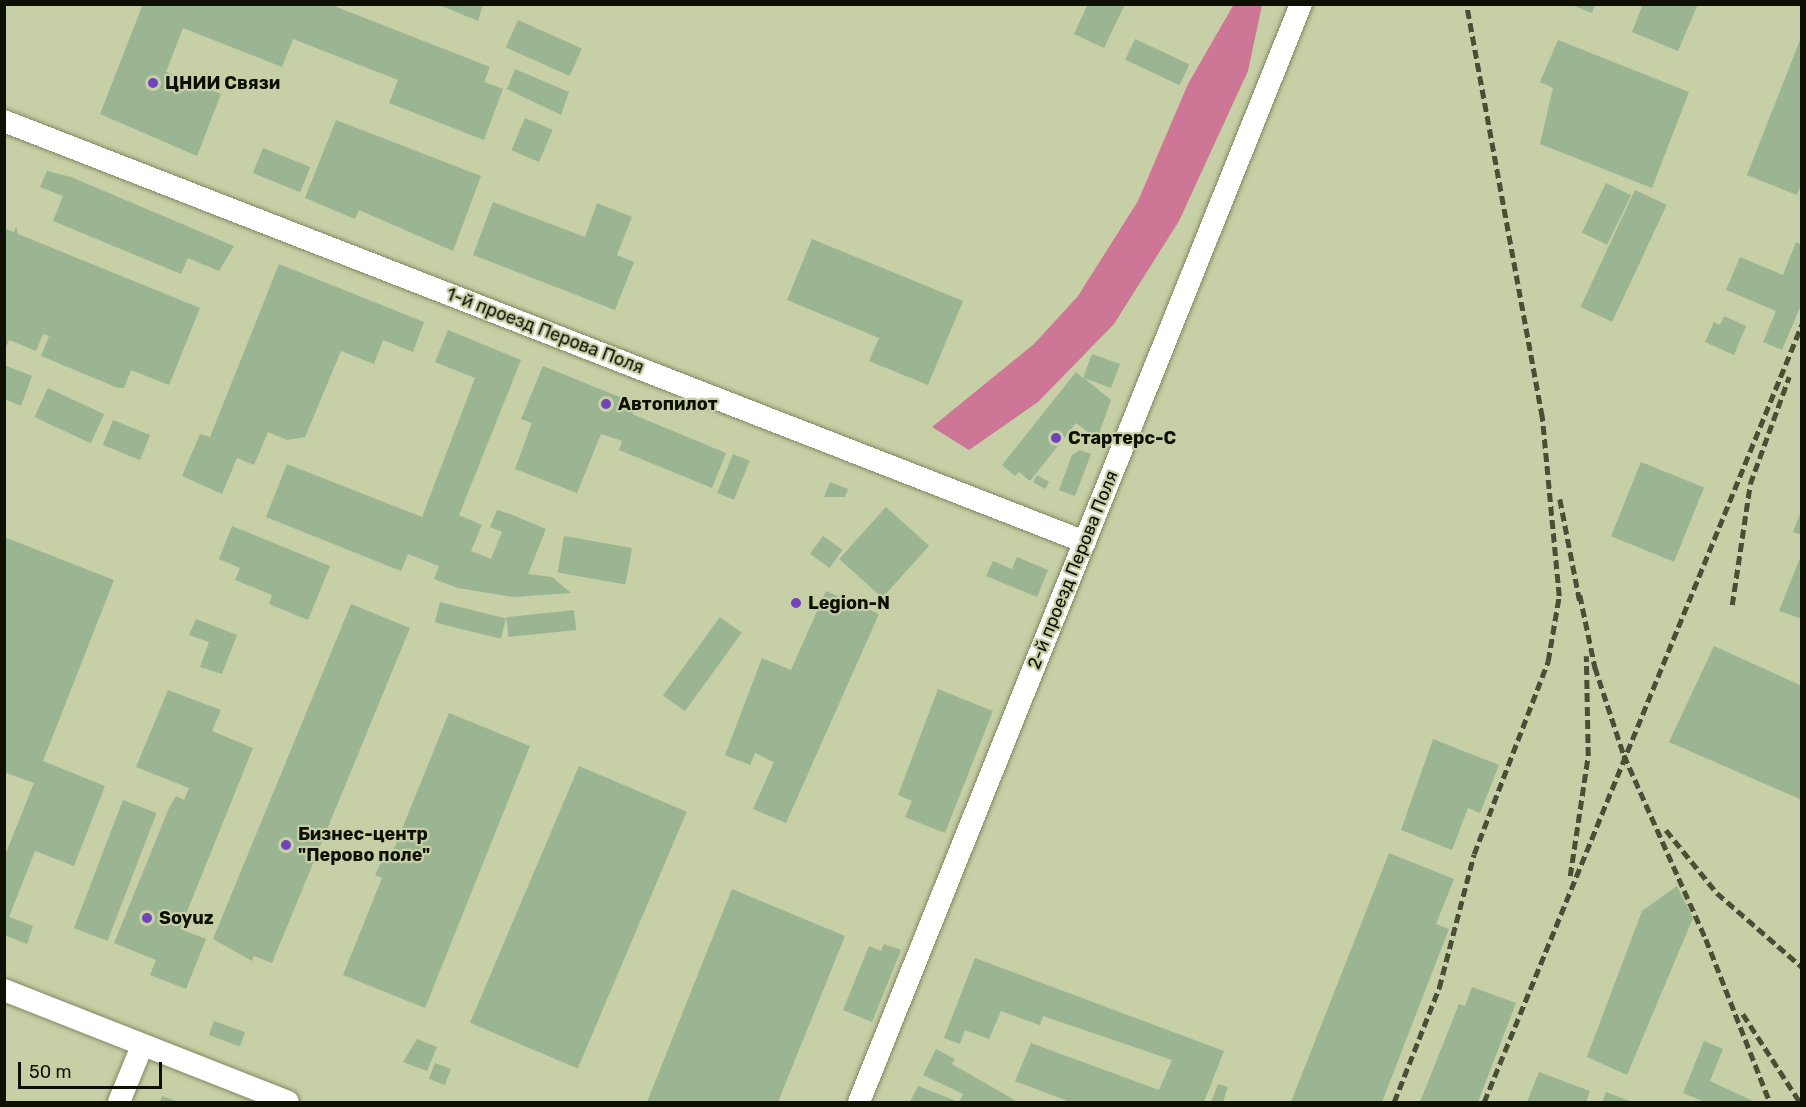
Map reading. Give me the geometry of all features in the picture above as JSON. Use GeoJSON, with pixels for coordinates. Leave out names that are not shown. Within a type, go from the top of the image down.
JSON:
{"type":"FeatureCollection","features":[{"type":"Feature","properties":{"kind":"street","name":"2-й проезд Перова Поля"},"geometry":{"type":"LineString","coordinates":[[859,1102],[1301,4]]}},
{"type":"Feature","properties":{"kind":"street","name":"1-й проезд Перова Поля"},"geometry":{"type":"LineString","coordinates":[[4,121],[1085,542]]}},
{"type":"Feature","properties":{"kind":"street"},"geometry":{"type":"LineString","coordinates":[[4,990],[288,1102]]}},
{"type":"Feature","properties":{"kind":"street"},"geometry":{"type":"LineString","coordinates":[[119,1102],[142,1046]]}},
{"type":"Feature","properties":{"kind":"shaded area"},"geometry":{"type":"Polygon","coordinates":[[[1234,4],[1262,5],[1248,71],[1179,221],[1114,324],[1038,402],[969,450],[932,427],[1034,344],[1078,296],[1138,201],[1188,84],[1234,4]]]}},
{"type":"Feature","properties":{"kind":"building"},"geometry":{"type":"Polygon","coordinates":[[[143,4],[329,4],[490,67],[484,82],[503,89],[484,140],[389,103],[398,80],[293,39],[282,67],[183,28],[166,72],[221,94],[197,156],[100,114],[143,4]]]}},
{"type":"Feature","properties":{"kind":"building"},"geometry":{"type":"Polygon","coordinates":[[[437,4],[483,4],[478,21],[437,4]]]}},
{"type":"Feature","properties":{"kind":"building"},"geometry":{"type":"Polygon","coordinates":[[[1088,4],[1125,4],[1104,48],[1074,34],[1088,4]]]}},
{"type":"Feature","properties":{"kind":"building"},"geometry":{"type":"Polygon","coordinates":[[[1569,4],[1595,4],[1592,13],[1569,4]]]}},
{"type":"Feature","properties":{"kind":"building"},"geometry":{"type":"Polygon","coordinates":[[[1643,4],[1698,4],[1678,51],[1632,32],[1643,4]]]}},
{"type":"Feature","properties":{"kind":"building"},"geometry":{"type":"Polygon","coordinates":[[[518,20],[582,48],[570,76],[506,47],[518,20]]]}},
{"type":"Feature","properties":{"kind":"building"},"geometry":{"type":"Polygon","coordinates":[[[1802,35],[1802,182],[1797,195],[1747,175],[1802,35]]]}},
{"type":"Feature","properties":{"kind":"building"},"geometry":{"type":"Polygon","coordinates":[[[1135,39],[1189,64],[1180,85],[1125,60],[1135,39]]]}},
{"type":"Feature","properties":{"kind":"building"},"geometry":{"type":"Polygon","coordinates":[[[1558,40],[1689,92],[1652,188],[1540,144],[1553,88],[1540,82],[1558,40]]]}},
{"type":"Feature","properties":{"kind":"building"},"geometry":{"type":"Polygon","coordinates":[[[515,69],[569,92],[561,115],[507,89],[515,69]]]}},
{"type":"Feature","properties":{"kind":"building"},"geometry":{"type":"Polygon","coordinates":[[[525,118],[553,130],[539,162],[511,150],[525,118]]]}},
{"type":"Feature","properties":{"kind":"building"},"geometry":{"type":"Polygon","coordinates":[[[336,120],[481,176],[453,251],[359,210],[355,219],[305,198],[336,120]]]}},
{"type":"Feature","properties":{"kind":"building"},"geometry":{"type":"Polygon","coordinates":[[[263,148],[310,167],[300,192],[253,173],[263,148]]]}},
{"type":"Feature","properties":{"kind":"building"},"geometry":{"type":"Polygon","coordinates":[[[47,171],[71,177],[234,246],[219,271],[188,258],[181,274],[53,221],[63,196],[40,187],[47,171]]]}},
{"type":"Feature","properties":{"kind":"building"},"geometry":{"type":"Polygon","coordinates":[[[1606,183],[1631,195],[1607,245],[1582,232],[1606,183]]]}},
{"type":"Feature","properties":{"kind":"building"},"geometry":{"type":"Polygon","coordinates":[[[1635,190],[1667,205],[1612,322],[1580,307],[1635,190]]]}},
{"type":"Feature","properties":{"kind":"building"},"geometry":{"type":"Polygon","coordinates":[[[493,202],[585,237],[597,203],[632,217],[617,255],[634,262],[615,310],[473,255],[493,202]]]}},
{"type":"Feature","properties":{"kind":"building"},"geometry":{"type":"Polygon","coordinates":[[[16,227],[18,234],[200,308],[169,385],[131,370],[124,388],[118,388],[41,356],[49,336],[43,334],[36,351],[9,340],[4,351],[4,228],[14,232],[16,227]]]}},
{"type":"Feature","properties":{"kind":"building"},"geometry":{"type":"Polygon","coordinates":[[[812,239],[963,301],[928,385],[869,361],[879,338],[787,300],[812,239]]]}},
{"type":"Feature","properties":{"kind":"building"},"geometry":{"type":"Polygon","coordinates":[[[1796,242],[1802,245],[1802,303],[1782,350],[1763,342],[1776,311],[1726,290],[1740,257],[1783,275],[1796,242]]]}},
{"type":"Feature","properties":{"kind":"building"},"geometry":{"type":"Polygon","coordinates":[[[279,264],[424,322],[413,352],[383,340],[374,364],[341,351],[305,437],[287,440],[268,432],[254,465],[237,458],[222,494],[182,476],[200,434],[210,437],[279,264]]]}},
{"type":"Feature","properties":{"kind":"building"},"geometry":{"type":"Polygon","coordinates":[[[1724,316],[1746,326],[1734,355],[1705,342],[1714,322],[1720,325],[1724,316]]]}},
{"type":"Feature","properties":{"kind":"building"},"geometry":{"type":"Polygon","coordinates":[[[448,330],[521,360],[459,515],[482,525],[471,551],[491,559],[502,532],[490,527],[497,510],[546,529],[528,574],[552,577],[571,593],[513,597],[458,588],[434,579],[439,566],[408,554],[401,571],[266,517],[287,464],[422,517],[475,378],[435,362],[448,330]]]}},
{"type":"Feature","properties":{"kind":"building"},"geometry":{"type":"Polygon","coordinates":[[[1092,354],[1120,364],[1111,388],[1084,378],[1111,400],[1097,439],[1076,423],[1030,481],[1019,472],[1015,476],[1002,465],[1076,372],[1083,378],[1092,354]]]}},
{"type":"Feature","properties":{"kind":"building"},"geometry":{"type":"Polygon","coordinates":[[[4,365],[32,376],[21,406],[4,399],[4,365]]]}},
{"type":"Feature","properties":{"kind":"building"},"geometry":{"type":"Polygon","coordinates":[[[543,366],[637,404],[632,414],[726,453],[712,488],[619,450],[622,441],[601,434],[577,493],[515,469],[532,423],[521,419],[543,366]]]}},
{"type":"Feature","properties":{"kind":"building"},"geometry":{"type":"Polygon","coordinates":[[[48,388],[104,414],[91,443],[34,417],[48,388]]]}},
{"type":"Feature","properties":{"kind":"building"},"geometry":{"type":"Polygon","coordinates":[[[113,420],[150,435],[140,460],[103,445],[113,420]]]}},
{"type":"Feature","properties":{"kind":"building"},"geometry":{"type":"Polygon","coordinates":[[[1080,450],[1091,454],[1075,496],[1059,490],[1072,455],[1080,450]]]}},
{"type":"Feature","properties":{"kind":"building"},"geometry":{"type":"Polygon","coordinates":[[[733,454],[750,461],[734,500],[717,493],[733,454]]]}},
{"type":"Feature","properties":{"kind":"building"},"geometry":{"type":"Polygon","coordinates":[[[1641,462],[1704,487],[1674,562],[1611,536],[1641,462]]]}},
{"type":"Feature","properties":{"kind":"building"},"geometry":{"type":"Polygon","coordinates":[[[1037,475],[1049,482],[1045,489],[1033,482],[1037,475]]]}},
{"type":"Feature","properties":{"kind":"building"},"geometry":{"type":"Polygon","coordinates":[[[830,482],[848,489],[845,497],[824,497],[830,482]]]}},
{"type":"Feature","properties":{"kind":"building"},"geometry":{"type":"Polygon","coordinates":[[[886,507],[929,546],[882,598],[839,559],[886,507]]]}},
{"type":"Feature","properties":{"kind":"building"},"geometry":{"type":"Polygon","coordinates":[[[1802,509],[1802,535],[1793,532],[1802,509]]]}},
{"type":"Feature","properties":{"kind":"building"},"geometry":{"type":"Polygon","coordinates":[[[232,526],[330,566],[308,620],[269,604],[272,595],[235,580],[240,568],[219,559],[232,526]]]}},
{"type":"Feature","properties":{"kind":"building"},"geometry":{"type":"Polygon","coordinates":[[[564,536],[632,548],[626,584],[558,572],[564,536]]]}},
{"type":"Feature","properties":{"kind":"building"},"geometry":{"type":"Polygon","coordinates":[[[823,536],[842,550],[829,568],[810,554],[823,536]]]}},
{"type":"Feature","properties":{"kind":"building"},"geometry":{"type":"Polygon","coordinates":[[[4,537],[114,580],[43,761],[105,786],[74,866],[35,851],[9,917],[33,926],[27,944],[4,935],[4,858],[34,783],[4,772],[4,537]]]}},
{"type":"Feature","properties":{"kind":"building"},"geometry":{"type":"Polygon","coordinates":[[[1802,553],[1802,619],[1779,611],[1802,553]]]}},
{"type":"Feature","properties":{"kind":"building"},"geometry":{"type":"Polygon","coordinates":[[[1017,557],[1048,570],[1037,597],[986,576],[993,561],[1012,569],[1017,557]]]}},
{"type":"Feature","properties":{"kind":"building"},"geometry":{"type":"Polygon","coordinates":[[[826,591],[879,614],[786,823],[753,809],[774,762],[755,753],[750,765],[725,755],[762,658],[791,670],[826,591]]]}},
{"type":"Feature","properties":{"kind":"building"},"geometry":{"type":"Polygon","coordinates":[[[440,602],[506,618],[501,639],[435,622],[440,602]]]}},
{"type":"Feature","properties":{"kind":"building","name":"Бизнес-центр \"Перово поле\""},"geometry":{"type":"Polygon","coordinates":[[[351,604],[410,628],[272,963],[254,956],[252,961],[213,939],[351,604]]]}},
{"type":"Feature","properties":{"kind":"building"},"geometry":{"type":"Polygon","coordinates":[[[574,610],[576,630],[508,637],[506,617],[574,610]]]}},
{"type":"Feature","properties":{"kind":"building"},"geometry":{"type":"Polygon","coordinates":[[[720,617],[742,633],[685,711],[663,695],[720,617]]]}},
{"type":"Feature","properties":{"kind":"building"},"geometry":{"type":"Polygon","coordinates":[[[196,619],[237,635],[222,674],[200,667],[209,642],[189,635],[196,619]]]}},
{"type":"Feature","properties":{"kind":"building"},"geometry":{"type":"Polygon","coordinates":[[[1714,646],[1802,686],[1802,800],[1669,742],[1714,646]]]}},
{"type":"Feature","properties":{"kind":"building"},"geometry":{"type":"Polygon","coordinates":[[[938,689],[993,711],[945,833],[905,817],[912,801],[898,795],[938,689]]]}},
{"type":"Feature","properties":{"kind":"building"},"geometry":{"type":"Polygon","coordinates":[[[168,690],[221,710],[212,731],[253,748],[180,929],[206,939],[186,989],[150,975],[156,960],[114,943],[169,808],[176,796],[184,800],[189,788],[136,767],[168,690]]]}},
{"type":"Feature","properties":{"kind":"building"},"geometry":{"type":"Polygon","coordinates":[[[449,713],[530,746],[425,1008],[343,975],[382,878],[375,875],[383,858],[389,861],[449,713]]]}},
{"type":"Feature","properties":{"kind":"building"},"geometry":{"type":"Polygon","coordinates":[[[1433,739],[1499,765],[1480,813],[1468,808],[1452,850],[1401,830],[1433,739]]]}},
{"type":"Feature","properties":{"kind":"building"},"geometry":{"type":"Polygon","coordinates":[[[579,766],[687,812],[578,1069],[470,1023],[579,766]]]}},
{"type":"Feature","properties":{"kind":"building"},"geometry":{"type":"Polygon","coordinates":[[[123,800],[157,813],[108,941],[74,928],[123,800]]]}},
{"type":"Feature","properties":{"kind":"building"},"geometry":{"type":"Polygon","coordinates":[[[1389,853],[1454,879],[1436,924],[1449,929],[1382,1102],[1291,1102],[1389,853]]]}},
{"type":"Feature","properties":{"kind":"building"},"geometry":{"type":"Polygon","coordinates":[[[1677,886],[1693,918],[1627,1075],[1587,1057],[1642,911],[1677,886]]]}},
{"type":"Feature","properties":{"kind":"building"},"geometry":{"type":"Polygon","coordinates":[[[732,889],[845,936],[778,1102],[647,1102],[732,889]]]}},
{"type":"Feature","properties":{"kind":"building"},"geometry":{"type":"Polygon","coordinates":[[[884,944],[901,950],[872,1022],[843,1010],[869,946],[881,951],[884,944]]]}},
{"type":"Feature","properties":{"kind":"building"},"geometry":{"type":"Polygon","coordinates":[[[975,958],[1224,1051],[1204,1102],[1070,1102],[1015,1081],[1031,1043],[1159,1090],[1172,1060],[1043,1016],[1040,1025],[1001,1011],[989,1039],[965,1030],[960,1044],[944,1038],[975,958]]]}},
{"type":"Feature","properties":{"kind":"building"},"geometry":{"type":"Polygon","coordinates":[[[1472,987],[1516,1003],[1478,1102],[1420,1102],[1459,1004],[1465,1006],[1472,987]]]}},
{"type":"Feature","properties":{"kind":"building"},"geometry":{"type":"Polygon","coordinates":[[[214,1021],[245,1032],[240,1046],[209,1035],[214,1021]]]}},
{"type":"Feature","properties":{"kind":"building"},"geometry":{"type":"Polygon","coordinates":[[[417,1039],[437,1047],[427,1071],[403,1062],[417,1039]]]}},
{"type":"Feature","properties":{"kind":"building"},"geometry":{"type":"Polygon","coordinates":[[[1704,1041],[1723,1049],[1710,1081],[1755,1102],[1705,1102],[1683,1093],[1704,1041]]]}},
{"type":"Feature","properties":{"kind":"building"},"geometry":{"type":"Polygon","coordinates":[[[936,1049],[955,1059],[952,1064],[1018,1102],[959,1102],[963,1094],[923,1075],[936,1049]]]}},
{"type":"Feature","properties":{"kind":"building"},"geometry":{"type":"Polygon","coordinates":[[[435,1063],[451,1069],[445,1085],[429,1079],[435,1063]]]}},
{"type":"Feature","properties":{"kind":"building"},"geometry":{"type":"Polygon","coordinates":[[[1539,1072],[1590,1091],[1586,1102],[1527,1102],[1539,1072]]]}},
{"type":"Feature","properties":{"kind":"building"},"geometry":{"type":"Polygon","coordinates":[[[1218,1084],[1228,1087],[1223,1102],[1211,1102],[1218,1084]]]}},
{"type":"Feature","properties":{"kind":"building"},"geometry":{"type":"Polygon","coordinates":[[[918,1086],[959,1102],[910,1102],[918,1086]]]}},
{"type":"Feature","properties":{"kind":"building"},"geometry":{"type":"Polygon","coordinates":[[[1606,1092],[1632,1102],[1602,1102],[1606,1092]]]}},
{"type":"Feature","properties":{"kind":"building"},"geometry":{"type":"Polygon","coordinates":[[[162,1096],[179,1102],[160,1102],[162,1096]]]}},
{"type":"Feature","properties":{"kind":"railway"},"geometry":{"type":"LineString","coordinates":[[1394,1102],[1439,988],[1474,854],[1548,661],[1559,596],[1542,417],[1466,4]]}},
{"type":"Feature","properties":{"kind":"railway"},"geometry":{"type":"LineString","coordinates":[[1484,1102],[1802,324]]}},
{"type":"Feature","properties":{"kind":"railway"},"geometry":{"type":"LineString","coordinates":[[1732,605],[1750,484],[1789,377]]}},
{"type":"Feature","properties":{"kind":"railway"},"geometry":{"type":"LineString","coordinates":[[1560,499],[1580,602]]}},
{"type":"Feature","properties":{"kind":"railway"},"geometry":{"type":"LineString","coordinates":[[1580,595],[1595,667],[1624,755],[1706,939],[1770,1102]]}},
{"type":"Feature","properties":{"kind":"railway"},"geometry":{"type":"LineString","coordinates":[[1570,876],[1588,756],[1586,656]]}},
{"type":"Feature","properties":{"kind":"railway"},"geometry":{"type":"LineString","coordinates":[[1666,830],[1717,893],[1802,967]]}},
{"type":"Feature","properties":{"kind":"railway"},"geometry":{"type":"LineString","coordinates":[[1743,1014],[1800,1102]]}},
{"type":"Feature","properties":{"kind":"place","name":"ЦНИИ Связи"},"geometry":{"type":"Point","coordinates":[153,83]}},
{"type":"Feature","properties":{"kind":"place","name":"Автопилот"},"geometry":{"type":"Point","coordinates":[606,404]}},
{"type":"Feature","properties":{"kind":"place","name":"Стартерс-С"},"geometry":{"type":"Point","coordinates":[1056,438]}},
{"type":"Feature","properties":{"kind":"place","name":"Legion-N"},"geometry":{"type":"Point","coordinates":[796,603]}},
{"type":"Feature","properties":{"kind":"place","name":"Бизнес-центр \"Перово поле\""},"geometry":{"type":"Point","coordinates":[286,845]}},
{"type":"Feature","properties":{"kind":"place","name":"Soyuz"},"geometry":{"type":"Point","coordinates":[147,918]}}]}
